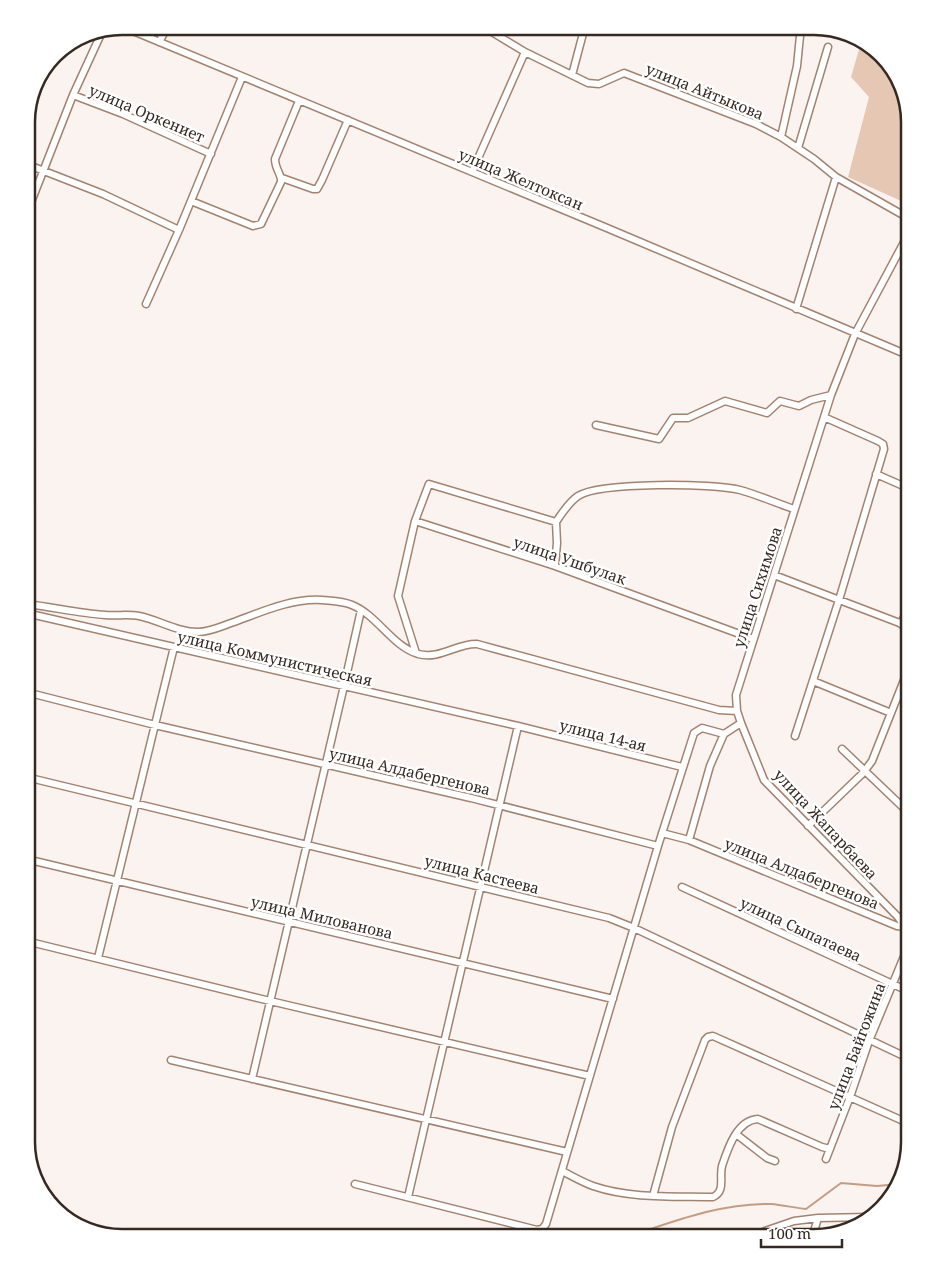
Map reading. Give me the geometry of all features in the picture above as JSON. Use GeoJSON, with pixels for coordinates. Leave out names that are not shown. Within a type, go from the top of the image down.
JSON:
{"type":"FeatureCollection","features":[{"type":"Feature","properties":{"kind":"street","name":"улица Желтоксан"},"geometry":{"type":"LineString","coordinates":[[142,35],[901,352]]}},
{"type":"Feature","properties":{"kind":"street"},"geometry":{"type":"LineString","coordinates":[[159,42],[163,35]]}},
{"type":"Feature","properties":{"kind":"street","name":"улица Айтыкова"},"geometry":{"type":"LineString","coordinates":[[497,35],[525,52],[588,83],[599,84],[624,73],[756,124],[798,148],[836,177],[901,214]]}},
{"type":"Feature","properties":{"kind":"street"},"geometry":{"type":"LineString","coordinates":[[572,75],[583,35]]}},
{"type":"Feature","properties":{"kind":"street"},"geometry":{"type":"LineString","coordinates":[[781,137],[797,66],[800,35]]}},
{"type":"Feature","properties":{"kind":"street","name":"улица Оркениет"},"geometry":{"type":"LineString","coordinates":[[35,192],[73,95],[99,39]]}},
{"type":"Feature","properties":{"kind":"street"},"geometry":{"type":"LineString","coordinates":[[798,148],[828,47]]}},
{"type":"Feature","properties":{"kind":"street"},"geometry":{"type":"LineString","coordinates":[[472,172],[525,52]]}},
{"type":"Feature","properties":{"kind":"street","name":"улица Оркениет"},"geometry":{"type":"LineString","coordinates":[[146,304],[179,230],[242,77]]}},
{"type":"Feature","properties":{"kind":"street","name":"улица Оркениет"},"geometry":{"type":"LineString","coordinates":[[73,95],[123,114],[211,154]]}},
{"type":"Feature","properties":{"kind":"street"},"geometry":{"type":"LineString","coordinates":[[299,101],[275,159],[275,168],[282,178],[317,189],[348,120]]}},
{"type":"Feature","properties":{"kind":"street"},"geometry":{"type":"LineString","coordinates":[[35,168],[102,194],[179,230]]}},
{"type":"Feature","properties":{"kind":"street"},"geometry":{"type":"LineString","coordinates":[[796,309],[836,177]]}},
{"type":"Feature","properties":{"kind":"street"},"geometry":{"type":"LineString","coordinates":[[191,201],[253,226],[258,226],[261,224],[280,186],[282,178]]}},
{"type":"Feature","properties":{"kind":"street","name":"улица Сихимова"},"geometry":{"type":"LineString","coordinates":[[741,723],[737,711],[736,696],[831,395],[855,334],[901,248]]}},
{"type":"Feature","properties":{"kind":"street"},"geometry":{"type":"LineString","coordinates":[[596,425],[659,439],[673,418],[688,418],[725,400],[766,413],[780,401],[799,406],[811,400],[831,395]]}},
{"type":"Feature","properties":{"kind":"street"},"geometry":{"type":"LineString","coordinates":[[795,736],[884,449],[883,444],[824,417]]}},
{"type":"Feature","properties":{"kind":"street"},"geometry":{"type":"LineString","coordinates":[[876,474],[901,485]]}},
{"type":"Feature","properties":{"kind":"street"},"geometry":{"type":"LineString","coordinates":[[416,653],[398,596],[415,521],[429,484],[556,522]]}},
{"type":"Feature","properties":{"kind":"street"},"geometry":{"type":"LineString","coordinates":[[555,566],[556,522],[579,495],[602,489],[663,485],[707,485],[739,490],[794,508]]}},
{"type":"Feature","properties":{"kind":"street","name":"улица Ушбулак"},"geometry":{"type":"LineString","coordinates":[[415,521],[555,566],[753,638]]}},
{"type":"Feature","properties":{"kind":"street"},"geometry":{"type":"LineString","coordinates":[[774,575],[901,624]]}},
{"type":"Feature","properties":{"kind":"street"},"geometry":{"type":"LineString","coordinates":[[35,605],[106,615],[140,616],[196,632],[210,630],[297,602],[318,600],[342,602],[361,610],[404,646],[416,653],[430,656],[477,644],[719,710],[737,711]]}},
{"type":"Feature","properties":{"kind":"street"},"geometry":{"type":"LineString","coordinates":[[252,1079],[361,610]]}},
{"type":"Feature","properties":{"kind":"street","name":"улица Коммунистическая"},"geometry":{"type":"LineString","coordinates":[[35,615],[518,726]]}},
{"type":"Feature","properties":{"kind":"street"},"geometry":{"type":"LineString","coordinates":[[98,958],[174,647]]}},
{"type":"Feature","properties":{"kind":"street"},"geometry":{"type":"LineString","coordinates":[[812,681],[891,713]]}},
{"type":"Feature","properties":{"kind":"street"},"geometry":{"type":"LineString","coordinates":[[808,826],[872,761],[901,688]]}},
{"type":"Feature","properties":{"kind":"street","name":"улица Алдабергенова"},"geometry":{"type":"LineString","coordinates":[[35,694],[155,725],[499,805],[658,846]]}},
{"type":"Feature","properties":{"kind":"street"},"geometry":{"type":"LineString","coordinates":[[690,840],[710,766],[724,734],[741,723]]}},
{"type":"Feature","properties":{"kind":"street","name":"улица Жапарбаева"},"geometry":{"type":"LineString","coordinates":[[741,723],[764,780],[901,921]]}},
{"type":"Feature","properties":{"kind":"street"},"geometry":{"type":"LineString","coordinates":[[408,1198],[428,1120],[518,726]]}},
{"type":"Feature","properties":{"kind":"street","name":"улица 14-ая"},"geometry":{"type":"LineString","coordinates":[[518,726],[682,767]]}},
{"type":"Feature","properties":{"kind":"street"},"geometry":{"type":"LineString","coordinates":[[542,1229],[546,1224],[658,846],[694,733],[702,728],[724,734]]}},
{"type":"Feature","properties":{"kind":"street"},"geometry":{"type":"LineString","coordinates":[[842,749],[901,806]]}},
{"type":"Feature","properties":{"kind":"street","name":"улица Кастеева"},"geometry":{"type":"LineString","coordinates":[[35,779],[609,918],[634,928],[901,1055]]}},
{"type":"Feature","properties":{"kind":"street","name":"улица Алдабергенова"},"geometry":{"type":"LineString","coordinates":[[662,833],[690,840],[901,927]]}},
{"type":"Feature","properties":{"kind":"street","name":"улица Милованова"},"geometry":{"type":"LineString","coordinates":[[35,861],[612,999]]}},
{"type":"Feature","properties":{"kind":"street","name":"улица Сыпатаева"},"geometry":{"type":"LineString","coordinates":[[682,887],[901,988]]}},
{"type":"Feature","properties":{"kind":"street"},"geometry":{"type":"LineString","coordinates":[[35,943],[270,1001],[590,1076]]}},
{"type":"Feature","properties":{"kind":"street","name":"улица Байгожина"},"geometry":{"type":"LineString","coordinates":[[826,1159],[869,1041],[901,965]]}},
{"type":"Feature","properties":{"kind":"street"},"geometry":{"type":"LineString","coordinates":[[653,1196],[672,1127],[705,1040],[708,1037],[713,1036],[901,1120]]}},
{"type":"Feature","properties":{"kind":"street"},"geometry":{"type":"LineString","coordinates":[[171,1060],[568,1152]]}},
{"type":"Feature","properties":{"kind":"street"},"geometry":{"type":"LineString","coordinates":[[562,1171],[582,1182],[605,1189],[653,1196],[713,1197],[721,1190],[722,1167],[736,1134],[742,1125],[750,1119],[758,1119],[830,1149]]}},
{"type":"Feature","properties":{"kind":"street"},"geometry":{"type":"LineString","coordinates":[[736,1134],[767,1161],[775,1161]]}},
{"type":"Feature","properties":{"kind":"street"},"geometry":{"type":"LineString","coordinates":[[355,1184],[533,1229]]}},
{"type":"Feature","properties":{"kind":"street"},"geometry":{"type":"LineString","coordinates":[[773,1229],[794,1222],[818,1218],[858,1217]]}},
{"type":"Feature","properties":{"kind":"street"},"geometry":{"type":"LineString","coordinates":[[815,1229],[818,1218]]}},
{"type":"Feature","properties":{"kind":"shaded area"},"geometry":{"type":"Polygon","coordinates":[[[859,48],[876,60],[892,83],[898,99],[901,122],[901,201],[848,177],[869,97],[851,77],[859,48]]]}},
{"type":"Feature","properties":{"kind":"waterway"},"geometry":{"type":"LineString","coordinates":[[651,1229],[689,1217],[738,1206],[771,1204],[806,1209],[841,1183],[877,1186],[890,1185]]}}]}
